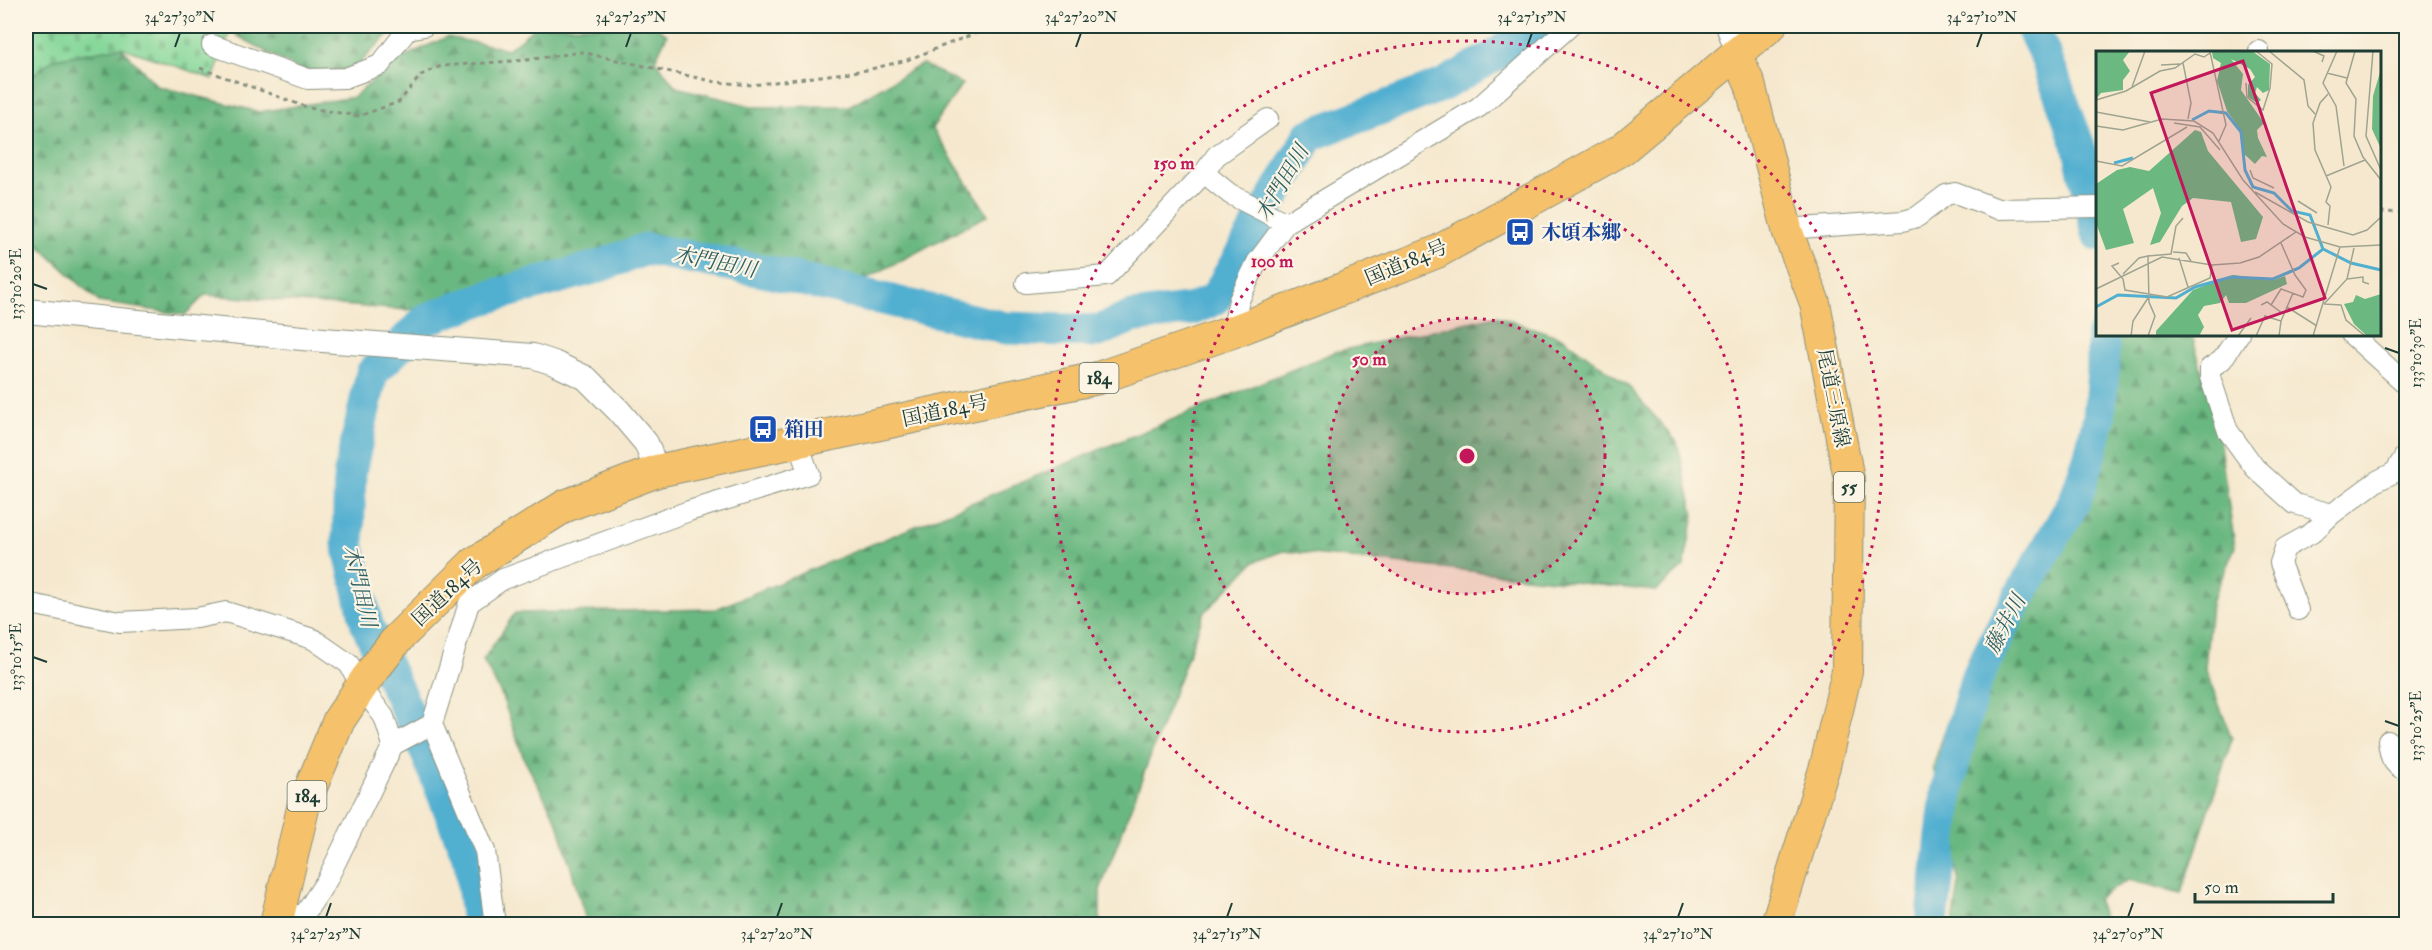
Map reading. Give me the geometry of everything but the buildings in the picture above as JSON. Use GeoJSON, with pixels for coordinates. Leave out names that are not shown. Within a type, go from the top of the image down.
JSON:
{"type":"FeatureCollection","features":[{"type":"Feature","properties":{"kind":"highway","name":"国道184号"},"geometry":{"type":"LineString","coordinates":[[279,924],[304,804],[339,720],[364,682],[398,638],[473,564],[565,506],[657,471],[1098,378],[1232,332],[1437,252],[1622,150],[1770,26]]}},
{"type":"Feature","properties":{"kind":"main road","name":"尾道三原線"},"geometry":{"type":"LineString","coordinates":[[1737,55],[1750,84],[1788,233],[1815,303],[1850,479],[1847,670],[1825,766],[1776,924]]}},
{"type":"Feature","properties":{"kind":"street"},"geometry":{"type":"LineString","coordinates":[[212,45],[308,79],[345,78],[380,65],[408,29],[424,26]]}},
{"type":"Feature","properties":{"kind":"street"},"geometry":{"type":"LineString","coordinates":[[1232,332],[1239,300],[1257,262],[1286,223],[1479,107],[1570,26]]}},
{"type":"Feature","properties":{"kind":"street"},"geometry":{"type":"LineString","coordinates":[[1726,26],[1737,55]]}},
{"type":"Feature","properties":{"kind":"street"},"geometry":{"type":"LineString","coordinates":[[1026,283],[1107,276],[1204,173],[1216,156],[1268,120]]}},
{"type":"Feature","properties":{"kind":"street"},"geometry":{"type":"LineString","coordinates":[[1204,173],[1230,194],[1286,223]]}},
{"type":"Feature","properties":{"kind":"street"},"geometry":{"type":"LineString","coordinates":[[1788,233],[1800,228],[1903,221],[1917,217],[1946,195],[1956,193],[1998,209],[2096,207]]}},
{"type":"Feature","properties":{"kind":"street"},"geometry":{"type":"LineString","coordinates":[[26,310],[324,340],[533,356],[586,378],[619,411],[645,443],[657,471]]}},
{"type":"Feature","properties":{"kind":"street"},"geometry":{"type":"LineString","coordinates":[[2238,336],[2222,360],[2210,368],[2210,377],[2228,431],[2255,468],[2295,504],[2332,514]]}},
{"type":"Feature","properties":{"kind":"street"},"geometry":{"type":"LineString","coordinates":[[2353,336],[2403,376]]}},
{"type":"Feature","properties":{"kind":"street"},"geometry":{"type":"LineString","coordinates":[[495,924],[485,851],[432,724],[470,603],[503,579],[689,511],[809,474],[797,441]]}},
{"type":"Feature","properties":{"kind":"street"},"geometry":{"type":"LineString","coordinates":[[2298,610],[2280,563],[2285,548],[2312,533],[2332,514],[2377,481],[2395,472],[2406,454]]}},
{"type":"Feature","properties":{"kind":"street"},"geometry":{"type":"LineString","coordinates":[[26,603],[120,622],[197,618],[226,612],[313,639],[349,664],[364,682],[384,717],[393,745]]}},
{"type":"Feature","properties":{"kind":"street"},"geometry":{"type":"LineString","coordinates":[[279,924],[306,912],[327,880],[393,745],[432,724]]}},
{"type":"Feature","properties":{"kind":"street"},"geometry":{"type":"LineString","coordinates":[[2388,741],[2390,758],[2398,767],[2406,771]]}},
{"type":"Feature","properties":{"kind":"path"},"geometry":{"type":"LineString","coordinates":[[200,68],[309,108],[359,116],[399,102],[421,75],[441,66],[526,60],[581,52],[716,82],[752,85],[867,70],[897,62],[976,33],[987,26]]}},
{"type":"Feature","properties":{"kind":"path"},"geometry":{"type":"LineString","coordinates":[[2381,212],[2406,213]]}},
{"type":"Feature","properties":{"kind":"green space"},"geometry":{"type":"Polygon","coordinates":[[[32,26],[228,26],[231,29],[213,79],[121,47],[53,59],[26,81],[26,38],[32,26]]]}},
{"type":"Feature","properties":{"kind":"green space"},"geometry":{"type":"Polygon","coordinates":[[[228,26],[401,26],[391,31],[353,70],[301,71],[236,35],[228,26]]]}},
{"type":"Feature","properties":{"kind":"green space"},"geometry":{"type":"Polygon","coordinates":[[[537,26],[656,26],[667,35],[655,60],[676,87],[755,107],[849,106],[922,64],[962,84],[932,128],[988,215],[854,285],[655,234],[519,276],[460,301],[407,310],[205,295],[185,315],[99,302],[26,234],[26,81],[53,59],[121,47],[157,86],[259,112],[354,97],[397,60],[447,37],[508,49],[537,26]]]}},
{"type":"Feature","properties":{"kind":"green space"},"geometry":{"type":"Polygon","coordinates":[[[1496,316],[1563,338],[1628,386],[1677,442],[1694,515],[1684,566],[1656,591],[1284,551],[1254,562],[1204,613],[1100,890],[1100,924],[587,924],[558,823],[524,759],[501,694],[483,660],[515,613],[716,609],[1335,352],[1496,316]]]}},
{"type":"Feature","properties":{"kind":"green space"},"geometry":{"type":"Polygon","coordinates":[[[2110,336],[2192,336],[2217,426],[2235,547],[2211,603],[2205,668],[2232,739],[2182,893],[2128,880],[2097,898],[2105,924],[1953,924],[1959,883],[1933,767],[1969,657],[2060,507],[2113,408],[2110,336]]]}},
{"type":"Feature","properties":{"kind":"waterway","name":"木門田川"},"geometry":{"type":"LineString","coordinates":[[478,924],[470,861],[426,751],[367,625],[348,544],[350,472],[372,373],[427,319],[485,298],[597,267],[646,249],[769,272],[1006,328],[1099,331],[1131,317],[1193,309],[1215,299],[1310,135],[1443,85],[1496,55],[1536,26]]}},
{"type":"Feature","properties":{"kind":"waterway","name":"藤井川"},"geometry":{"type":"LineString","coordinates":[[2031,26],[2046,57],[2078,144],[2096,225]]}},
{"type":"Feature","properties":{"kind":"waterway","name":"藤井川"},"geometry":{"type":"LineString","coordinates":[[1932,924],[1947,792],[1976,680],[2004,623],[2075,500],[2090,456],[2099,417],[2103,336]]}},
{"type":"Feature","properties":{"kind":"place","name":"木頃本郷"},"geometry":{"type":"Point","coordinates":[1520,232]}},
{"type":"Feature","properties":{"kind":"place","name":"箱田"},"geometry":{"type":"Point","coordinates":[763,429]}}]}
